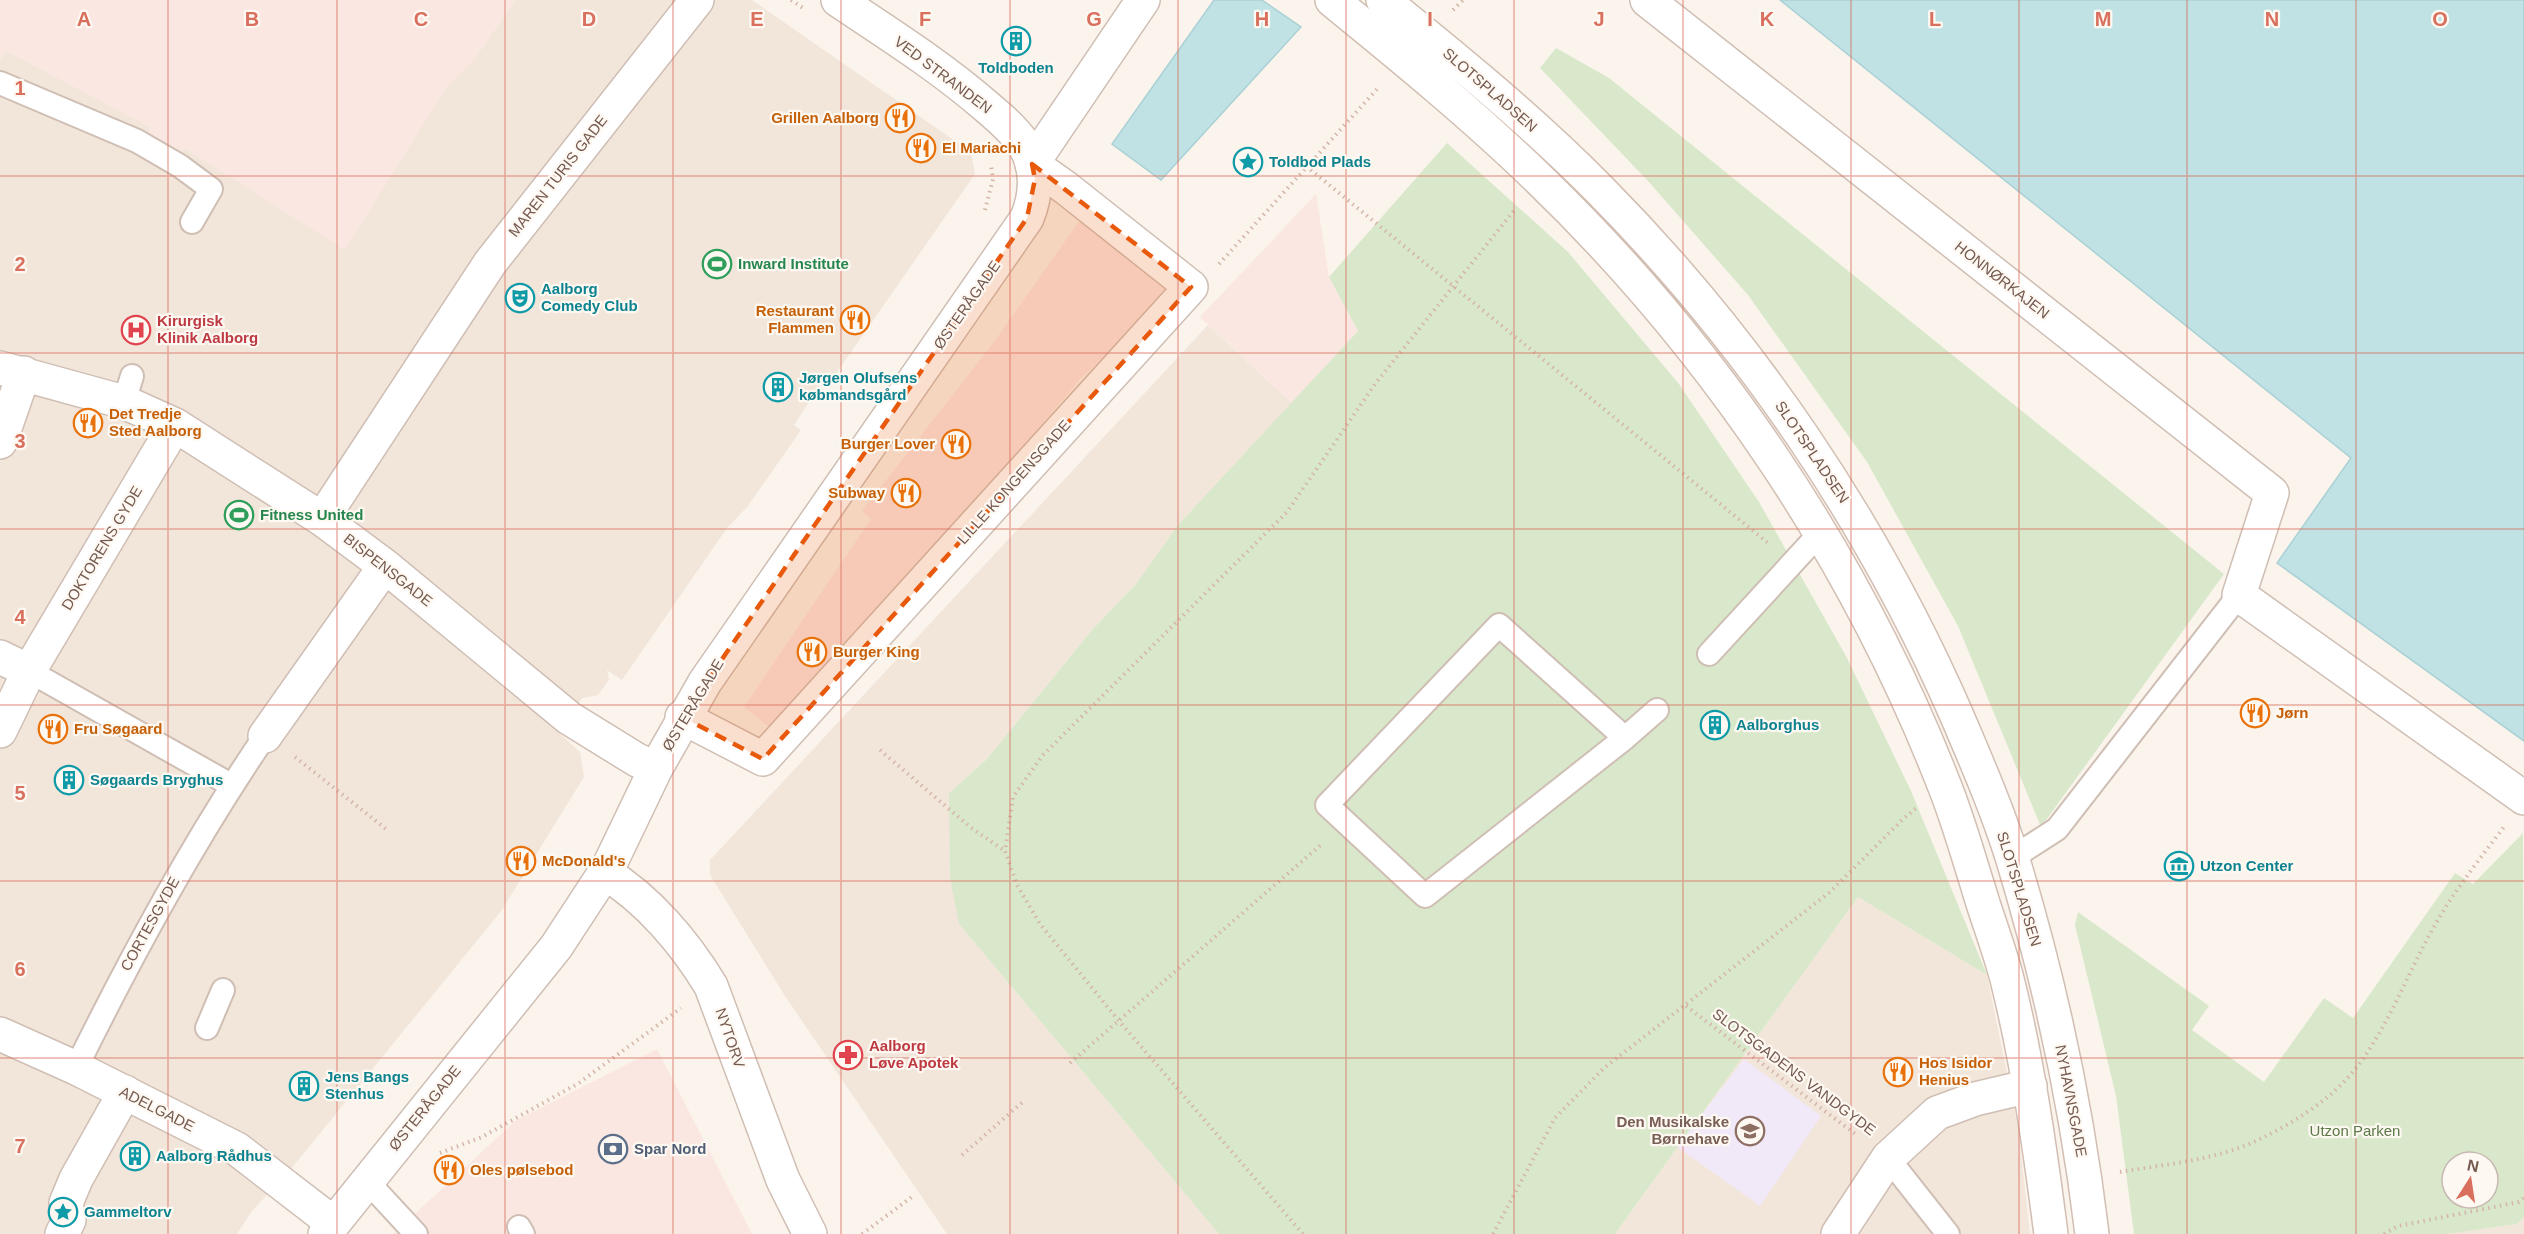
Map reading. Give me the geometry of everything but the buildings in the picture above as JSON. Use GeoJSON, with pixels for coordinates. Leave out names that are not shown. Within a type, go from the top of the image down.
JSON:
{"type":"FeatureCollection","features":[{"type":"Feature","properties":{"kind":"street","name":"MAREN TURIS GADE"},"geometry":{"type":"LineString","coordinates":[[322,519],[419,352],[697,0]]}},
{"type":"Feature","properties":{"kind":"street","name":"VED STRANDEN"},"geometry":{"type":"LineString","coordinates":[[838,0],[966,89],[1009,126],[1024,145],[1032,164]]}},
{"type":"Feature","properties":{"kind":"street"},"geometry":{"type":"LineString","coordinates":[[1143,0],[1032,164],[1066,188],[1191,287]]}},
{"type":"Feature","properties":{"kind":"street"},"geometry":{"type":"LineString","coordinates":[[1332,0],[1396,69],[1539,178],[1641,288],[1690,346],[1743,415],[1821,532],[1867,614],[1908,699],[1945,785],[2006,978],[2030,1086],[2051,1234]]}},
{"type":"Feature","properties":{"kind":"street","name":"SLOTSPLADSEN"},"geometry":{"type":"LineString","coordinates":[[1383,0],[1558,149],[1601,191],[1683,280],[1732,339],[1791,419],[1845,501],[1939,675],[1978,765],[2012,858],[2043,969]]}},
{"type":"Feature","properties":{"kind":"street","name":"HONNØRKAJEN"},"geometry":{"type":"LineString","coordinates":[[1647,0],[2272,493],[2239,595]]}},
{"type":"Feature","properties":{"kind":"street","name":"ØSTERÅGADE"},"geometry":{"type":"LineString","coordinates":[[329,1228],[556,947],[605,873],[682,717],[1027,218],[1034,194],[1032,164]]}},
{"type":"Feature","properties":{"kind":"street","name":"LILLE KONGENSGADE"},"geometry":{"type":"LineString","coordinates":[[682,717],[763,759],[1191,287]]}},
{"type":"Feature","properties":{"kind":"street"},"geometry":{"type":"LineString","coordinates":[[0,442],[12,370]]}},
{"type":"Feature","properties":{"kind":"street","name":"BISPENSGADE"},"geometry":{"type":"LineString","coordinates":[[12,370],[128,388],[175,425],[322,519],[385,566],[569,718],[637,760],[656,768]]}},
{"type":"Feature","properties":{"kind":"street","name":"DOKTORENS GYDE"},"geometry":{"type":"LineString","coordinates":[[0,731],[29,670],[175,425]]}},
{"type":"Feature","properties":{"kind":"street","name":"CORTESGYDE"},"geometry":{"type":"LineString","coordinates":[[265,736],[385,566]]}},
{"type":"Feature","properties":{"kind":"street"},"geometry":{"type":"LineString","coordinates":[[2239,595],[2517,808]]}},
{"type":"Feature","properties":{"kind":"street"},"geometry":{"type":"LineString","coordinates":[[0,657],[29,670]]}},
{"type":"Feature","properties":{"kind":"street","name":"NYTORV"},"geometry":{"type":"LineString","coordinates":[[605,873],[624,884],[673,934],[698,964],[711,986],[783,1180],[810,1234]]}},
{"type":"Feature","properties":{"kind":"street","name":"NYHAVNSGADE"},"geometry":{"type":"LineString","coordinates":[[2043,969],[2069,1080],[2092,1234]]}},
{"type":"Feature","properties":{"kind":"street","name":"ADELGADE"},"geometry":{"type":"LineString","coordinates":[[0,1034],[125,1092],[160,1102],[237,1149],[329,1228]]}},
{"type":"Feature","properties":{"kind":"street"},"geometry":{"type":"LineString","coordinates":[[1838,1234],[1888,1158],[1937,1113],[1975,1099],[2030,1086]]}},
{"type":"Feature","properties":{"kind":"street"},"geometry":{"type":"LineString","coordinates":[[62,1234],[69,1220],[66,1203],[76,1179],[125,1092]]}},
{"type":"Feature","properties":{"kind":"lane"},"geometry":{"type":"LineString","coordinates":[[0,83],[137,141],[180,166],[211,189],[192,222]]}},
{"type":"Feature","properties":{"kind":"lane"},"geometry":{"type":"LineString","coordinates":[[1709,654],[1821,532]]}},
{"type":"Feature","properties":{"kind":"lane"},"geometry":{"type":"LineString","coordinates":[[2012,858],[2057,829],[2239,595]]}},
{"type":"Feature","properties":{"kind":"lane"},"geometry":{"type":"LineString","coordinates":[[1625,738],[1499,625],[1327,805],[1425,896],[1625,738],[1657,710]]}},
{"type":"Feature","properties":{"kind":"lane"},"geometry":{"type":"LineString","coordinates":[[29,670],[231,785]]}},
{"type":"Feature","properties":{"kind":"lane","name":"CORTESGYDE"},"geometry":{"type":"LineString","coordinates":[[76,1068],[131,957],[202,830],[265,736]]}},
{"type":"Feature","properties":{"kind":"lane"},"geometry":{"type":"LineString","coordinates":[[207,1028],[223,990]]}},
{"type":"Feature","properties":{"kind":"lane"},"geometry":{"type":"LineString","coordinates":[[1888,1158],[1948,1234]]}},
{"type":"Feature","properties":{"kind":"lane"},"geometry":{"type":"LineString","coordinates":[[366,1180],[416,1234]]}},
{"type":"Feature","properties":{"kind":"path"},"geometry":{"type":"LineString","coordinates":[[1191,287],[1205,279],[1396,69]]}},
{"type":"Feature","properties":{"kind":"path"},"geometry":{"type":"LineString","coordinates":[[984,213],[993,179],[988,157]]}},
{"type":"Feature","properties":{"kind":"path"},"geometry":{"type":"LineString","coordinates":[[1306,166],[1452,288],[1792,562]]}},
{"type":"Feature","properties":{"kind":"path"},"geometry":{"type":"LineString","coordinates":[[1303,1234],[1119,1021],[1040,924],[1017,885],[1005,851],[1013,797],[1042,756],[1287,512],[1375,384],[1539,178]]}},
{"type":"Feature","properties":{"kind":"path"},"geometry":{"type":"LineString","coordinates":[[265,736],[304,762],[386,829]]}},
{"type":"Feature","properties":{"kind":"path"},"geometry":{"type":"LineString","coordinates":[[880,750],[970,827],[1005,851]]}},
{"type":"Feature","properties":{"kind":"path"},"geometry":{"type":"LineString","coordinates":[[1493,1234],[1555,1118],[1604,1068],[1830,892],[1901,821],[1945,785]]}},
{"type":"Feature","properties":{"kind":"path"},"geometry":{"type":"LineString","coordinates":[[2085,1178],[2175,1164],[2231,1150],[2261,1139],[2293,1121],[2324,1099],[2355,1069],[2386,1022],[2432,931],[2477,862],[2517,808]]}},
{"type":"Feature","properties":{"kind":"path"},"geometry":{"type":"LineString","coordinates":[[1070,1063],[1346,823]]}},
{"type":"Feature","properties":{"kind":"path"},"geometry":{"type":"LineString","coordinates":[[433,1159],[441,1152],[482,1137],[579,1083],[711,986]]}},
{"type":"Feature","properties":{"kind":"path","name":"SLOTSGADENS VANDGYDE"},"geometry":{"type":"LineString","coordinates":[[1686,1006],[1888,1158]]}},
{"type":"Feature","properties":{"kind":"path"},"geometry":{"type":"LineString","coordinates":[[962,1155],[1025,1100]]}},
{"type":"Feature","properties":{"kind":"path"},"geometry":{"type":"LineString","coordinates":[[862,1234],[913,1196]]}},
{"type":"Feature","properties":{"kind":"path"},"geometry":{"type":"LineString","coordinates":[[2384,1234],[2398,1226],[2519,1202],[2524,1198]]}},
{"type":"Feature","properties":{"kind":"highlighted area"},"geometry":{"type":"Polygon","coordinates":[[[1032,164],[1191,287],[763,759],[682,717],[1027,218],[1035,179],[1032,164]]]}},
{"type":"Feature","properties":{"kind":"shaded area"},"geometry":{"type":"Polygon","coordinates":[[[0,0],[515,0],[475,58],[446,88],[345,250],[184,148],[179,154],[149,133],[150,127],[5,50],[0,60],[0,0]]]}},
{"type":"Feature","properties":{"kind":"shaded area"},"geometry":{"type":"Polygon","coordinates":[[[515,0],[752,0],[971,152],[975,174],[826,388],[821,384],[794,425],[801,430],[748,506],[727,528],[622,680],[607,670],[609,680],[598,695],[582,698],[559,733],[580,752],[584,777],[502,910],[291,1169],[252,1211],[237,1234],[0,1234],[0,60],[5,50],[151,127],[179,153],[184,148],[446,87],[475,58],[515,0]]]}},
{"type":"Feature","properties":{"kind":"shaded area"},"geometry":{"type":"Polygon","coordinates":[[[1316,194],[1329,277],[1358,331],[1292,403],[1200,317],[1316,194]]]}},
{"type":"Feature","properties":{"kind":"shaded area"},"geometry":{"type":"Polygon","coordinates":[[[1085,213],[1169,283],[1119,343],[1082,377],[973,506],[968,508],[888,602],[772,729],[744,707],[871,519],[862,511],[994,342],[1085,213]]]}},
{"type":"Feature","properties":{"kind":"shaded area"},"geometry":{"type":"Polygon","coordinates":[[[1208,325],[1292,403],[1178,525],[1136,584],[1092,630],[986,760],[949,793],[959,924],[1219,1234],[947,1234],[785,996],[710,875],[710,860],[1208,325]]]}},
{"type":"Feature","properties":{"kind":"shaded area"},"geometry":{"type":"Polygon","coordinates":[[[1858,897],[1987,975],[2018,1127],[2030,1234],[1615,1234],[1858,897]]]}},
{"type":"Feature","properties":{"kind":"shaded area"},"geometry":{"type":"Polygon","coordinates":[[[657,1049],[752,1234],[393,1234],[515,1121],[657,1049]]]}},
{"type":"Feature","properties":{"kind":"shaded area","name":"Den Musikalske Børnehave"},"geometry":{"type":"Polygon","coordinates":[[[1744,1059],[1821,1116],[1760,1206],[1677,1147],[1744,1059]]]}},
{"type":"Feature","properties":{"kind":"shaded area"},"geometry":{"type":"Polygon","coordinates":[[[2524,1217],[2524,1234],[2447,1234],[2517,1224],[2524,1217]]]}},
{"type":"Feature","properties":{"kind":"green space"},"geometry":{"type":"Polygon","coordinates":[[[1556,48],[1609,78],[2224,574],[2041,827],[1958,626],[1867,462],[1748,295],[1648,181],[1540,68],[1556,48]]]}},
{"type":"Feature","properties":{"kind":"green space"},"geometry":{"type":"Polygon","coordinates":[[[1447,143],[1568,252],[1679,384],[1759,502],[1846,656],[1911,791],[1987,975],[1858,897],[1615,1234],[1219,1234],[959,924],[950,878],[949,793],[986,760],[1092,630],[1136,584],[1178,525],[1358,331],[1329,277],[1447,143]]]}},
{"type":"Feature","properties":{"kind":"green space","name":"Utzon Parken"},"geometry":{"type":"Polygon","coordinates":[[[2523,833],[2524,1217],[2517,1224],[2447,1234],[2134,1234],[2116,1096],[2075,925],[2078,912],[2209,1006],[2192,1030],[2264,1082],[2324,998],[2353,1018],[2455,873],[2473,884],[2523,833]]]}},
{"type":"Feature","properties":{"kind":"water"},"geometry":{"type":"Polygon","coordinates":[[[1214,0],[1262,0],[1301,27],[1161,180],[1112,144],[1214,0]]]}},
{"type":"Feature","properties":{"kind":"water"},"geometry":{"type":"Polygon","coordinates":[[[1780,0],[2524,0],[2524,741],[2277,563],[2351,458],[1780,0]]]}},
{"type":"Feature","properties":{"kind":"place","name":"Toldboden"},"geometry":{"type":"Point","coordinates":[1016,41]}},
{"type":"Feature","properties":{"kind":"place","name":"Grillen Aalborg"},"geometry":{"type":"Point","coordinates":[900,118]}},
{"type":"Feature","properties":{"kind":"place","name":"El Mariachi"},"geometry":{"type":"Point","coordinates":[921,148]}},
{"type":"Feature","properties":{"kind":"place","name":"Toldbod Plads"},"geometry":{"type":"Point","coordinates":[1248,162]}},
{"type":"Feature","properties":{"kind":"place","name":"Inward Institute"},"geometry":{"type":"Point","coordinates":[717,264]}},
{"type":"Feature","properties":{"kind":"place","name":"Aalborg Comedy Club"},"geometry":{"type":"Point","coordinates":[520,298]}},
{"type":"Feature","properties":{"kind":"place","name":"Restaurant Flammen"},"geometry":{"type":"Point","coordinates":[855,320]}},
{"type":"Feature","properties":{"kind":"place","name":"Kirurgisk Klinik Aalborg"},"geometry":{"type":"Point","coordinates":[136,330]}},
{"type":"Feature","properties":{"kind":"place","name":"Jørgen Olufsens købmandsgård"},"geometry":{"type":"Point","coordinates":[778,387]}},
{"type":"Feature","properties":{"kind":"place","name":"Det Tredje Sted Aalborg"},"geometry":{"type":"Point","coordinates":[88,423]}},
{"type":"Feature","properties":{"kind":"place","name":"Burger Lover"},"geometry":{"type":"Point","coordinates":[956,444]}},
{"type":"Feature","properties":{"kind":"place","name":"Subway"},"geometry":{"type":"Point","coordinates":[906,493]}},
{"type":"Feature","properties":{"kind":"place","name":"Fitness United"},"geometry":{"type":"Point","coordinates":[239,515]}},
{"type":"Feature","properties":{"kind":"place","name":"Burger King"},"geometry":{"type":"Point","coordinates":[812,652]}},
{"type":"Feature","properties":{"kind":"place","name":"Jørn"},"geometry":{"type":"Point","coordinates":[2255,713]}},
{"type":"Feature","properties":{"kind":"place","name":"Aalborghus"},"geometry":{"type":"Point","coordinates":[1715,725]}},
{"type":"Feature","properties":{"kind":"place","name":"Fru Søgaard"},"geometry":{"type":"Point","coordinates":[53,729]}},
{"type":"Feature","properties":{"kind":"place","name":"Søgaards Bryghus"},"geometry":{"type":"Point","coordinates":[69,780]}},
{"type":"Feature","properties":{"kind":"place","name":"McDonald's"},"geometry":{"type":"Point","coordinates":[521,861]}},
{"type":"Feature","properties":{"kind":"place","name":"Utzon Center"},"geometry":{"type":"Point","coordinates":[2179,866]}},
{"type":"Feature","properties":{"kind":"place","name":"Aalborg Løve Apotek"},"geometry":{"type":"Point","coordinates":[848,1055]}},
{"type":"Feature","properties":{"kind":"place","name":"Hos Isidor Henius"},"geometry":{"type":"Point","coordinates":[1898,1072]}},
{"type":"Feature","properties":{"kind":"place","name":"Jens Bangs Stenhus"},"geometry":{"type":"Point","coordinates":[304,1086]}},
{"type":"Feature","properties":{"kind":"place","name":"Den Musikalske Børnehave"},"geometry":{"type":"Point","coordinates":[1750,1131]}},
{"type":"Feature","properties":{"kind":"place","name":"Spar Nord"},"geometry":{"type":"Point","coordinates":[613,1149]}},
{"type":"Feature","properties":{"kind":"place","name":"Aalborg Rådhus"},"geometry":{"type":"Point","coordinates":[135,1156]}},
{"type":"Feature","properties":{"kind":"place","name":"Oles pølsebod"},"geometry":{"type":"Point","coordinates":[449,1170]}},
{"type":"Feature","properties":{"kind":"place","name":"Gammeltorv"},"geometry":{"type":"Point","coordinates":[63,1212]}}]}
